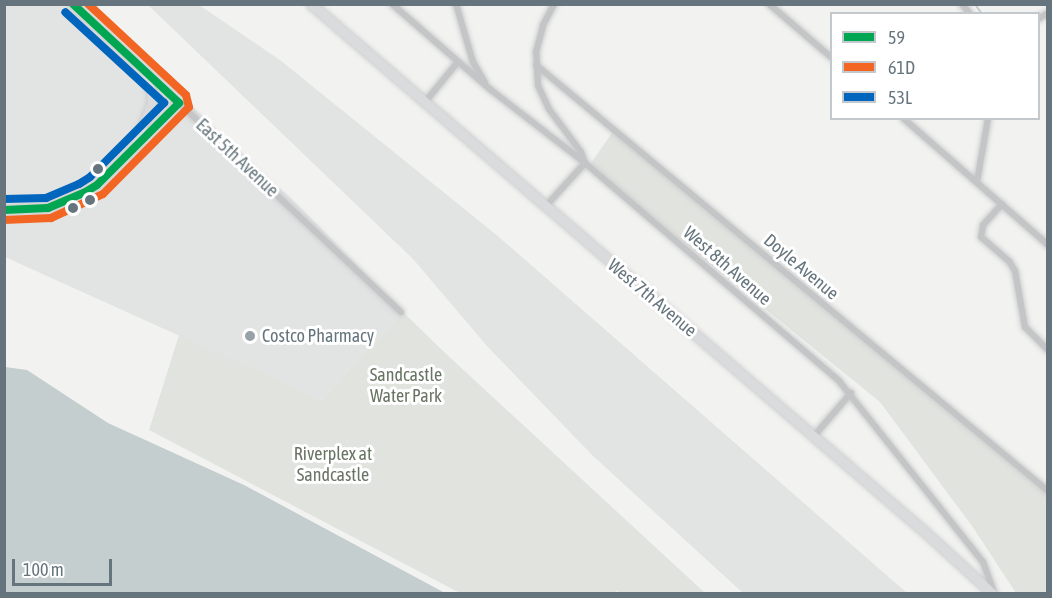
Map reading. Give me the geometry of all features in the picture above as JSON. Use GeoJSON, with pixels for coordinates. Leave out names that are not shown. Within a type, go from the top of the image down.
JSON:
{"type":"FeatureCollection","features":[{"type":"Feature","properties":{"kind":"main road","name":"West 7th Avenue"},"geometry":{"type":"LineString","coordinates":[[310,4],[814,436],[994,594]]}},
{"type":"Feature","properties":{"kind":"street","name":"East 5th Avenue"},"geometry":{"type":"LineString","coordinates":[[72,4],[400,312]]}},
{"type":"Feature","properties":{"kind":"street","name":"West 8th Avenue"},"geometry":{"type":"LineString","coordinates":[[392,4],[457,63],[585,163],[851,393],[983,562],[994,594]]}},
{"type":"Feature","properties":{"kind":"street"},"geometry":{"type":"LineString","coordinates":[[456,4],[473,63],[491,90]]}},
{"type":"Feature","properties":{"kind":"street"},"geometry":{"type":"LineString","coordinates":[[545,207],[585,163],[581,152],[549,109],[538,85],[536,65],[543,25],[554,4]]}},
{"type":"Feature","properties":{"kind":"street"},"geometry":{"type":"LineString","coordinates":[[769,4],[830,57]]}},
{"type":"Feature","properties":{"kind":"street"},"geometry":{"type":"LineString","coordinates":[[424,102],[457,63]]}},
{"type":"Feature","properties":{"kind":"street","name":"Doyle Avenue"},"geometry":{"type":"LineString","coordinates":[[536,65],[1047,491]]}},
{"type":"Feature","properties":{"kind":"street"},"geometry":{"type":"LineString","coordinates":[[135,147],[152,103],[151,90],[142,69]]}},
{"type":"Feature","properties":{"kind":"street"},"geometry":{"type":"LineString","coordinates":[[4,210],[48,208],[84,193],[97,185],[179,103]]}},
{"type":"Feature","properties":{"kind":"street"},"geometry":{"type":"LineString","coordinates":[[905,120],[1047,245]]}},
{"type":"Feature","properties":{"kind":"street"},"geometry":{"type":"LineString","coordinates":[[977,182],[988,120]]}},
{"type":"Feature","properties":{"kind":"street"},"geometry":{"type":"LineString","coordinates":[[1002,204],[983,225],[981,237],[1009,261],[1015,271],[1025,327],[1047,350]]}},
{"type":"Feature","properties":{"kind":"street"},"geometry":{"type":"LineString","coordinates":[[814,436],[851,393]]}},
{"type":"Feature","properties":{"kind":"shaded area"},"geometry":{"type":"Polygon","coordinates":[[[4,5],[83,5],[297,204],[403,312],[321,400],[5,257],[4,5]]]}},
{"type":"Feature","properties":{"kind":"shaded area"},"geometry":{"type":"Polygon","coordinates":[[[148,5],[199,5],[280,60],[499,237],[907,593],[743,593],[592,455],[487,346],[413,259],[148,5]]]}},
{"type":"Feature","properties":{"kind":"shaded area"},"geometry":{"type":"Polygon","coordinates":[[[5,367],[27,370],[108,423],[244,485],[445,593],[5,593],[5,367]]]}},
{"type":"Feature","properties":{"kind":"green space"},"geometry":{"type":"Polygon","coordinates":[[[614,130],[1047,490],[1047,593],[1016,593],[972,526],[880,402],[589,166],[614,130]]]}},
{"type":"Feature","properties":{"kind":"green space"},"geometry":{"type":"Polygon","coordinates":[[[403,312],[705,593],[619,594],[617,590],[614,594],[460,593],[149,430],[179,335],[321,400],[403,312]]]}},
{"type":"Feature","properties":{"kind":"waterway"},"geometry":{"type":"LineString","coordinates":[[975,4],[981,12]]}},
{"type":"Feature","properties":{"kind":"transit line","name":"59"},"geometry":{"type":"LineString","coordinates":[[73,4],[179,103]]}},
{"type":"Feature","properties":{"kind":"transit line","name":"61D"},"geometry":{"type":"LineString","coordinates":[[4,220],[51,218],[103,194],[189,107],[186,95],[88,4]]}},
{"type":"Feature","properties":{"kind":"transit line","name":"53L"},"geometry":{"type":"LineString","coordinates":[[4,199],[46,198],[79,184],[90,177],[164,103],[65,12]]}},
{"type":"Feature","properties":{"kind":"transit line","name":"59"},"geometry":{"type":"LineString","coordinates":[[4,210],[48,208],[84,193],[97,185],[179,103]]}},
{"type":"Feature","properties":{"kind":"place","name":"Costco Pharmacy"},"geometry":{"type":"Point","coordinates":[250,336]}},
{"type":"Feature","properties":{"kind":"park label","name":"Sandcastle Water Park"},"geometry":{"type":"Point","coordinates":[406,386]}},
{"type":"Feature","properties":{"kind":"park label","name":"Riverplex at Sandcastle"},"geometry":{"type":"Point","coordinates":[333,465]}}]}
